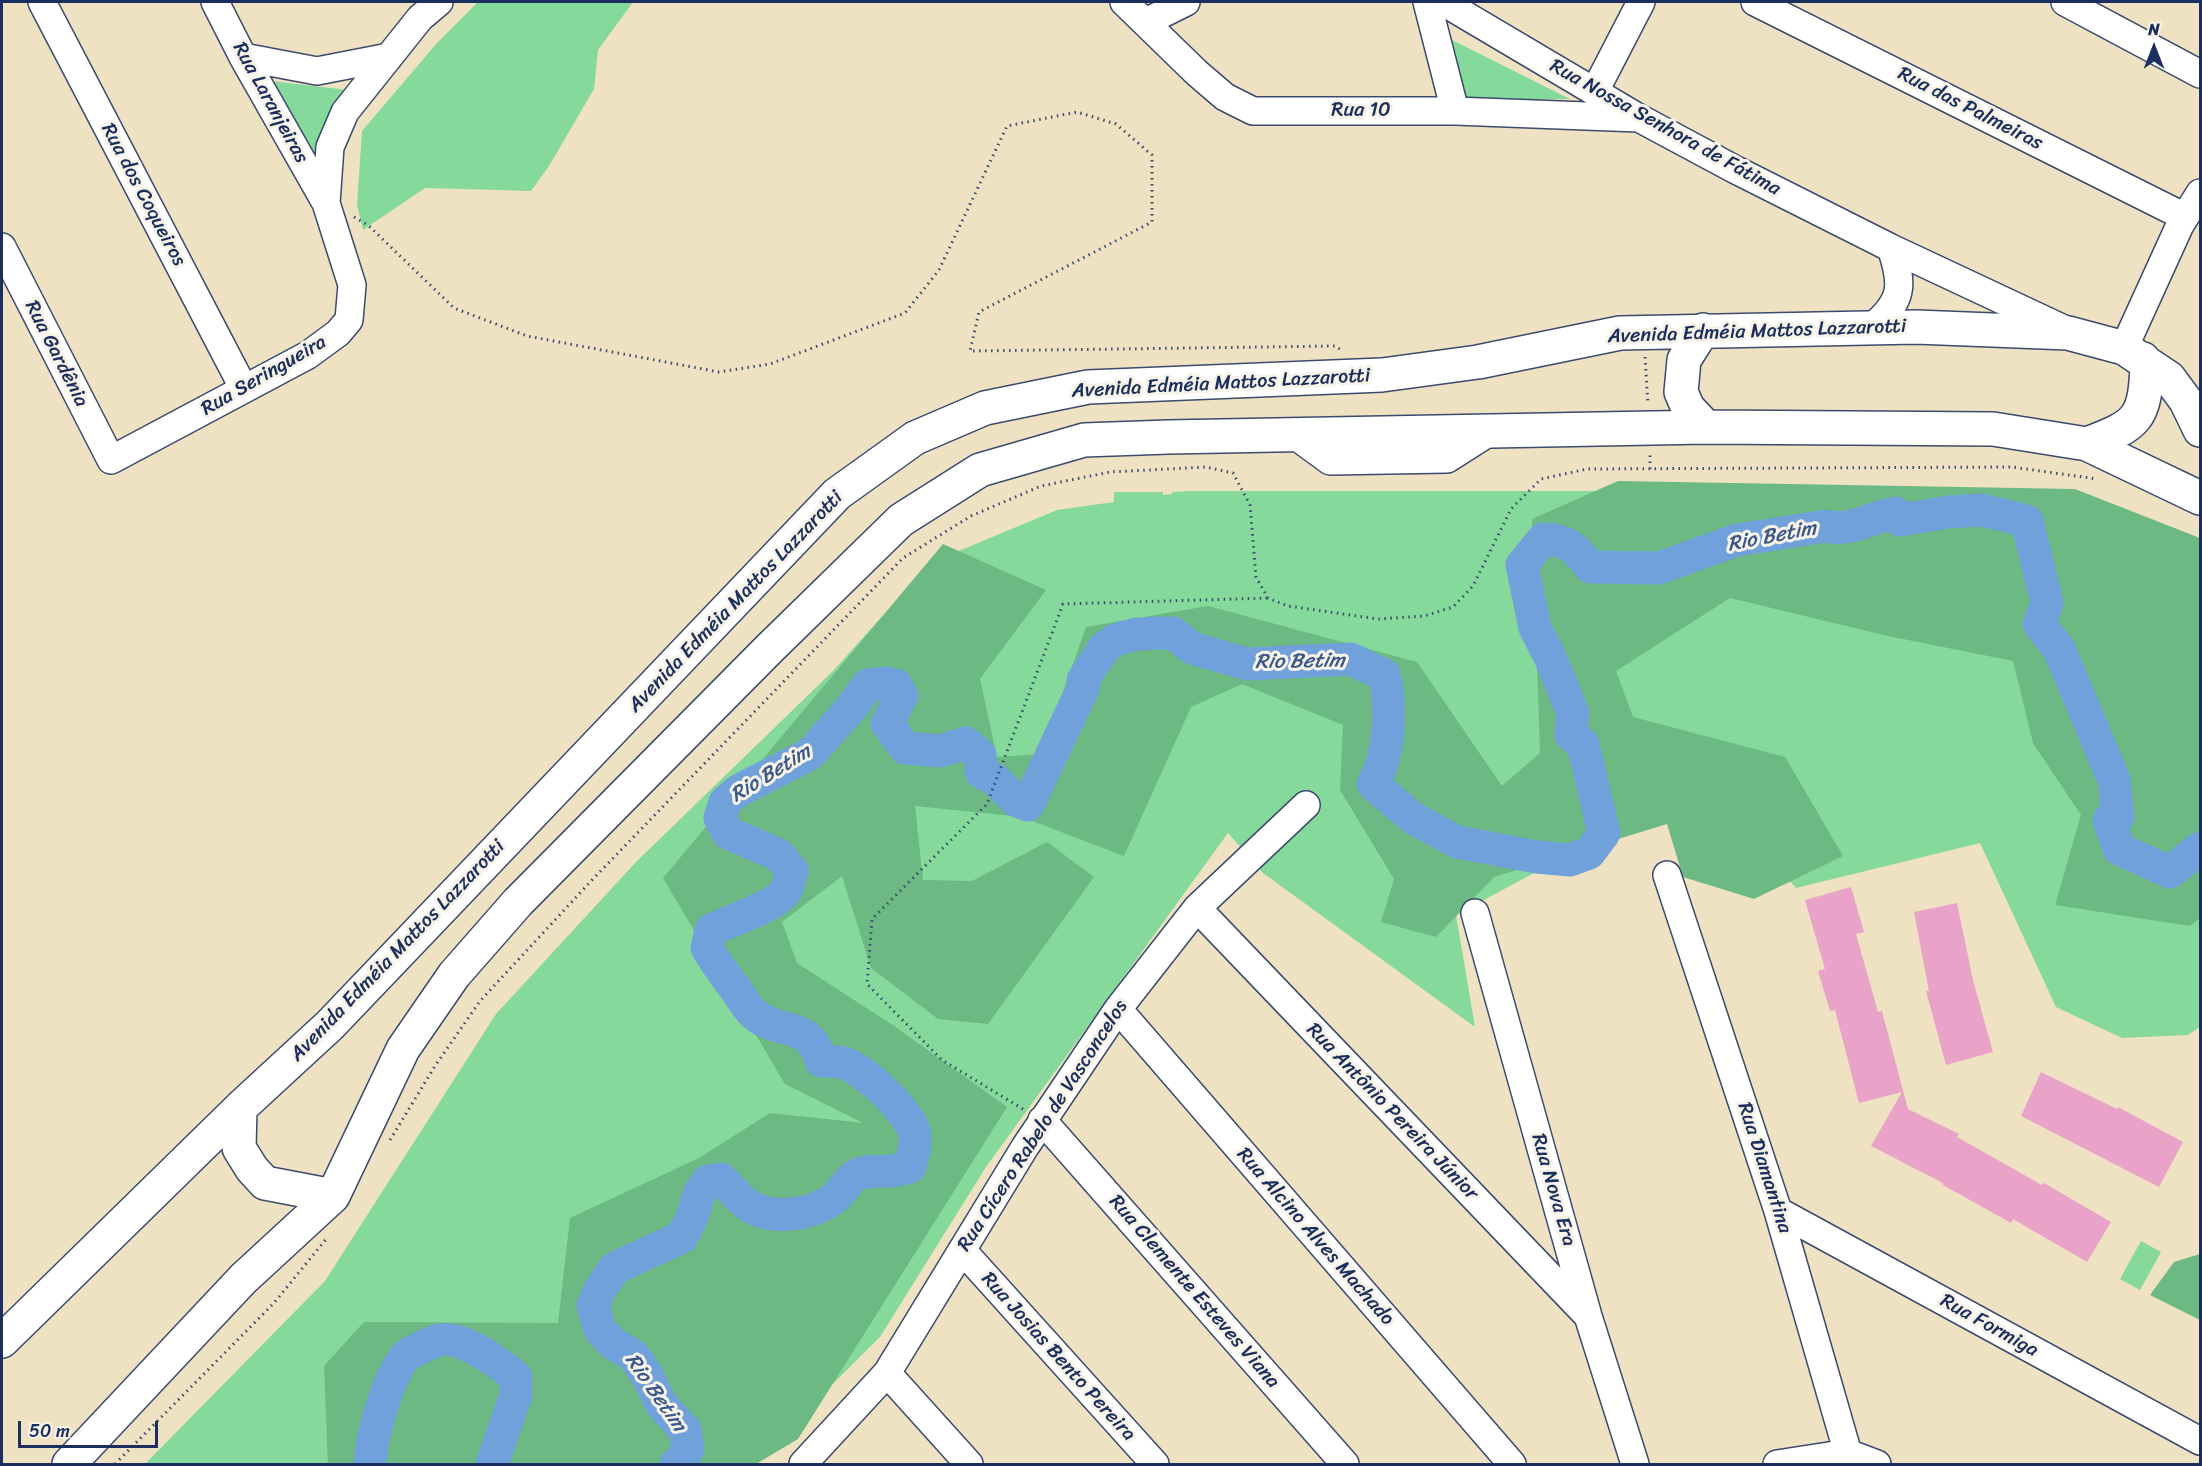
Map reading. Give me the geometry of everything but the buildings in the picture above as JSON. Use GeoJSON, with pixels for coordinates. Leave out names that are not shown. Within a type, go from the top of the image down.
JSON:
{"type":"FeatureCollection","features":[{"type":"Feature","properties":{"kind":"main road","name":"Avenida Edméia Mattos Lazzarotti"},"geometry":{"type":"LineString","coordinates":[[2,1341],[240,1108],[330,1025],[837,494],[915,438],[985,408],[1088,387],[1383,375],[1478,362],[1620,333],[1916,327],[2068,333],[2133,353],[2169,378],[2186,401],[2200,430]]}},
{"type":"Feature","properties":{"kind":"main road"},"geometry":{"type":"LineString","coordinates":[[1703,330],[1684,360],[1681,392],[1688,408],[1706,427]]}},
{"type":"Feature","properties":{"kind":"main road"},"geometry":{"type":"LineString","coordinates":[[2087,444],[2129,426],[2138,414],[2146,397],[2147,365],[2133,353]]}},
{"type":"Feature","properties":{"kind":"main road"},"geometry":{"type":"LineString","coordinates":[[69,1464],[243,1279],[333,1196],[403,1049],[454,975],[518,902],[901,520],[980,470],[1084,440],[1706,427],[1993,429],[2087,444],[2200,498]]}},
{"type":"Feature","properties":{"kind":"main road"},"geometry":{"type":"LineString","coordinates":[[240,1108],[239,1148],[252,1169],[265,1183],[333,1196]]}},
{"type":"Feature","properties":{"kind":"street","name":"Rua dos Coqueiros"},"geometry":{"type":"LineString","coordinates":[[42,2],[244,389]]}},
{"type":"Feature","properties":{"kind":"street","name":"Rua Laranjeiras"},"geometry":{"type":"LineString","coordinates":[[215,2],[243,57],[326,203]]}},
{"type":"Feature","properties":{"kind":"street","name":"Rua 10"},"geometry":{"type":"LineString","coordinates":[[1124,2],[1225,97],[1253,111],[1455,111],[1639,118]]}},
{"type":"Feature","properties":{"kind":"street"},"geometry":{"type":"LineString","coordinates":[[1146,22],[1186,2]]}},
{"type":"Feature","properties":{"kind":"street"},"geometry":{"type":"LineString","coordinates":[[1427,2],[1455,111]]}},
{"type":"Feature","properties":{"kind":"street","name":"Rua Nossa Senhora de Fátima"},"geometry":{"type":"LineString","coordinates":[[1443,2],[1639,118],[1891,248],[2078,335]]}},
{"type":"Feature","properties":{"kind":"street"},"geometry":{"type":"LineString","coordinates":[[1595,91],[1641,2]]}},
{"type":"Feature","properties":{"kind":"street","name":"Rua das Palmeiras"},"geometry":{"type":"LineString","coordinates":[[1755,2],[2185,217]]}},
{"type":"Feature","properties":{"kind":"street"},"geometry":{"type":"LineString","coordinates":[[2065,2],[2200,74]]}},
{"type":"Feature","properties":{"kind":"street","name":"Rua Seringueira"},"geometry":{"type":"LineString","coordinates":[[111,460],[308,355],[338,333],[349,320],[352,285],[326,203],[330,147],[345,112],[389,57],[422,7]]}},
{"type":"Feature","properties":{"kind":"street"},"geometry":{"type":"LineString","coordinates":[[243,57],[317,71],[389,57]]}},
{"type":"Feature","properties":{"kind":"street"},"geometry":{"type":"LineString","coordinates":[[2133,353],[2185,217],[2200,193]]}},
{"type":"Feature","properties":{"kind":"street","name":"Rua Gardênia"},"geometry":{"type":"LineString","coordinates":[[2,247],[111,460]]}},
{"type":"Feature","properties":{"kind":"street"},"geometry":{"type":"LineString","coordinates":[[1871,328],[1887,314],[1898,297],[1900,280],[1891,248]]}},
{"type":"Feature","properties":{"kind":"street","name":"Rua Cícero Rabelo de Vasconcelos"},"geometry":{"type":"LineString","coordinates":[[803,1464],[887,1373],[1042,1120],[1118,1009],[1197,908],[1306,805]]}},
{"type":"Feature","properties":{"kind":"street","name":"Rua Diamantina"},"geometry":{"type":"LineString","coordinates":[[1667,875],[1779,1211],[1849,1459]]}},
{"type":"Feature","properties":{"kind":"street","name":"Rua Antônio Pereira Júnior"},"geometry":{"type":"LineString","coordinates":[[1197,908],[1588,1316]]}},
{"type":"Feature","properties":{"kind":"street","name":"Rua Nova Era"},"geometry":{"type":"LineString","coordinates":[[1475,913],[1588,1316],[1635,1464]]}},
{"type":"Feature","properties":{"kind":"street","name":"Rua Alcino Alves Machado"},"geometry":{"type":"LineString","coordinates":[[1118,1009],[1512,1464]]}},
{"type":"Feature","properties":{"kind":"street","name":"Rua Clemente Esteves Viana"},"geometry":{"type":"LineString","coordinates":[[1042,1120],[1345,1464]]}},
{"type":"Feature","properties":{"kind":"street","name":"Rua Formiga"},"geometry":{"type":"LineString","coordinates":[[1779,1211],[2200,1441]]}},
{"type":"Feature","properties":{"kind":"street","name":"Rua Josias Bento Pereira"},"geometry":{"type":"LineString","coordinates":[[962,1250],[1155,1464]]}},
{"type":"Feature","properties":{"kind":"street"},"geometry":{"type":"LineString","coordinates":[[887,1373],[969,1464]]}},
{"type":"Feature","properties":{"kind":"street"},"geometry":{"type":"LineString","coordinates":[[1777,1464],[1849,1459],[1876,1464]]}},
{"type":"Feature","properties":{"kind":"path"},"geometry":{"type":"LineString","coordinates":[[326,203],[368,225],[454,308],[527,336],[719,372],[770,364],[904,313],[939,270],[1007,126],[1077,112],[1116,124],[1152,155],[1152,222],[979,312],[970,351],[1335,346],[1344,352]]}},
{"type":"Feature","properties":{"kind":"path"},"geometry":{"type":"LineString","coordinates":[[1642,332],[1650,428],[1650,469]]}},
{"type":"Feature","properties":{"kind":"path"},"geometry":{"type":"LineString","coordinates":[[387,1145],[435,1066],[480,1001],[592,880],[895,566],[912,552],[970,516],[1041,486],[1110,472],[1206,467],[1233,473],[1250,505],[1256,577],[1268,598]]}},
{"type":"Feature","properties":{"kind":"path"},"geometry":{"type":"LineString","coordinates":[[1042,1120],[942,1060],[867,984],[872,919],[987,804],[1064,604],[1268,598],[1288,606],[1378,619],[1424,616],[1453,607],[1473,586],[1511,509],[1541,479],[1587,469],[2012,467],[2106,480]]}},
{"type":"Feature","properties":{"kind":"path"},"geometry":{"type":"LineString","coordinates":[[115,1464],[274,1303],[333,1231]]}},
{"type":"Feature","properties":{"kind":"green space"},"geometry":{"type":"Polygon","coordinates":[[[478,2],[633,2],[598,50],[594,89],[549,166],[531,191],[425,188],[363,230],[357,205],[362,131],[437,43],[478,2]]]}},
{"type":"Feature","properties":{"kind":"green space"},"geometry":{"type":"Polygon","coordinates":[[[1446,37],[1570,99],[1461,101],[1446,37]]]}},
{"type":"Feature","properties":{"kind":"green space"},"geometry":{"type":"Polygon","coordinates":[[[271,81],[348,90],[316,163],[271,81]]]}},
{"type":"Feature","properties":{"kind":"green space"},"geometry":{"type":"Polygon","coordinates":[[[1618,481],[2075,489],[2200,538],[2200,918],[2190,926],[2055,905],[2081,815],[2033,743],[2013,661],[1888,636],[1730,598],[1616,671],[1633,717],[1785,757],[1843,856],[1754,899],[1683,877],[1667,824],[1494,877],[1436,937],[1381,922],[1394,879],[1340,790],[1343,725],[1242,684],[1191,707],[1124,856],[1022,817],[915,806],[923,880],[972,881],[1047,842],[1094,877],[988,1024],[938,1019],[871,968],[842,876],[782,922],[797,963],[894,1026],[1007,1107],[798,1439],[756,1464],[328,1464],[324,1366],[364,1322],[558,1323],[570,1218],[699,1158],[770,1113],[863,1123],[785,1084],[663,878],[943,544],[1046,590],[980,679],[997,757],[1041,754],[1086,627],[1208,606],[1417,662],[1502,786],[1540,753],[1532,519],[1618,481]]]}},
{"type":"Feature","properties":{"kind":"green space"},"geometry":{"type":"Polygon","coordinates":[[[1191,491],[1980,491],[2200,544],[2200,1027],[2188,1035],[2122,1038],[2056,1007],[1980,843],[1796,888],[1752,838],[1634,798],[1547,866],[1456,915],[1475,1027],[1263,873],[1228,833],[986,1167],[880,1337],[752,1464],[145,1464],[325,1281],[496,1014],[636,862],[833,671],[930,563],[1057,510],[1114,502],[1114,492],[1163,492],[1163,495],[1191,491]]]}},
{"type":"Feature","properties":{"kind":"green space"},"geometry":{"type":"Polygon","coordinates":[[[2141,1241],[2161,1252],[2140,1290],[2120,1279],[2141,1241]]]}},
{"type":"Feature","properties":{"kind":"green space"},"geometry":{"type":"Polygon","coordinates":[[[2200,1254],[2200,1320],[2150,1295],[2174,1262],[2200,1254]]]}},
{"type":"Feature","properties":{"kind":"waterway","name":"Rio Betim"},"geometry":{"type":"LineString","coordinates":[[676,1464],[680,1463],[688,1449],[685,1430],[661,1404],[648,1377],[634,1356],[614,1344],[600,1330],[593,1305],[601,1288],[615,1268],[682,1237],[692,1217],[699,1194],[708,1181],[721,1179],[744,1202],[757,1210],[791,1214],[824,1205],[836,1196],[852,1178],[860,1174],[910,1167],[915,1147],[912,1126],[886,1093],[853,1067],[841,1062],[821,1061],[816,1048],[801,1033],[763,1020],[753,1013],[707,948],[711,930],[763,907],[781,896],[787,888],[792,871],[779,855],[728,833],[720,818],[725,802],[738,791],[810,754],[868,685],[887,683],[896,685],[902,696],[887,723],[905,748],[940,751],[966,743],[980,755],[981,772],[996,780],[1015,800],[1028,805],[1083,688],[1083,680],[1104,648],[1115,640],[1137,634],[1173,633],[1192,648],[1247,664],[1351,659],[1384,675],[1387,688],[1389,716],[1386,745],[1379,772],[1373,784],[1413,818],[1457,842],[1537,857],[1570,860],[1589,853],[1604,833],[1583,744],[1571,735],[1573,713],[1550,657],[1535,628],[1522,565],[1543,539],[1565,543],[1590,567],[1659,568],[1737,540],[1826,526],[1835,528],[1852,526],[1896,513],[1900,520],[1949,512],[1982,510],[2027,521],[2047,603],[2039,624],[2059,649],[2114,780],[2118,817],[2109,820],[2119,849],[2170,872],[2200,848]]}},
{"type":"Feature","properties":{"kind":"waterway","name":"Rio Betim"},"geometry":{"type":"LineString","coordinates":[[370,1464],[382,1408],[399,1365],[412,1352],[439,1340],[458,1342],[480,1351],[516,1377],[516,1395],[492,1464]]}}]}
